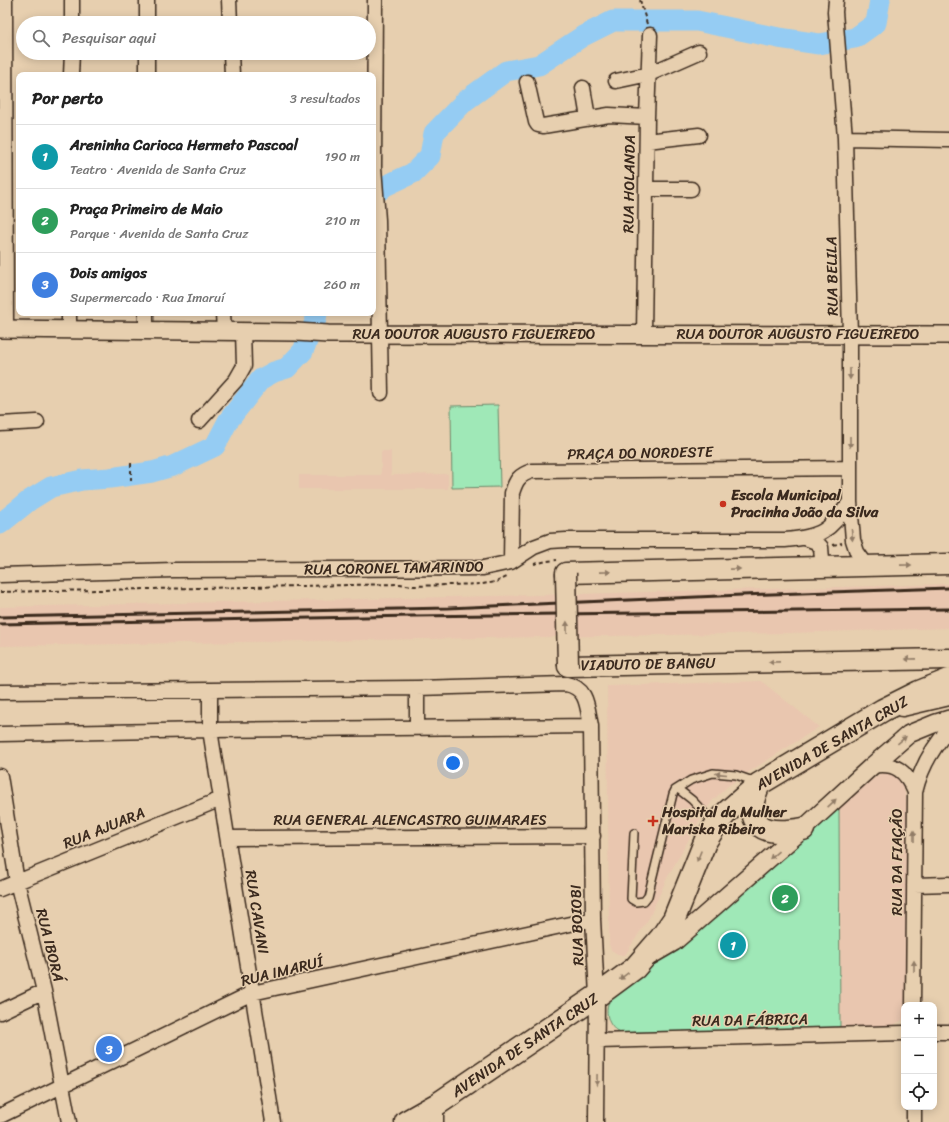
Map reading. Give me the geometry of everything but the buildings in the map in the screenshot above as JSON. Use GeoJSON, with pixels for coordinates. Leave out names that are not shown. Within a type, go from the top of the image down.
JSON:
{"type":"FeatureCollection","features":[{"type":"Feature","properties":{"kind":"main road"},"geometry":{"type":"LineString","coordinates":[[812,567],[949,564]]}},
{"type":"Feature","properties":{"kind":"main road","name":"VIADUTO DE BANGU"},"geometry":{"type":"LineString","coordinates":[[812,567],[566,573],[568,666],[949,658]]}},
{"type":"Feature","properties":{"kind":"main road","name":"AVENIDA DE SANTA CRUZ"},"geometry":{"type":"LineString","coordinates":[[406,1122],[436,1114],[597,996],[640,962],[661,938],[674,919],[705,842],[716,825],[727,812],[758,784],[884,710],[919,692],[949,680]]}},
{"type":"Feature","properties":{"kind":"main road"},"geometry":{"type":"LineString","coordinates":[[884,710],[949,695]]}},
{"type":"Feature","properties":{"kind":"main road"},"geometry":{"type":"LineString","coordinates":[[758,784],[753,802],[754,816],[758,824],[767,830],[777,832],[803,829]]}},
{"type":"Feature","properties":{"kind":"street"},"geometry":{"type":"LineString","coordinates":[[3,329],[6,0]]}},
{"type":"Feature","properties":{"kind":"street"},"geometry":{"type":"LineString","coordinates":[[72,0],[72,16]]}},
{"type":"Feature","properties":{"kind":"street"},"geometry":{"type":"LineString","coordinates":[[147,0],[147,16]]}},
{"type":"Feature","properties":{"kind":"street"},"geometry":{"type":"LineString","coordinates":[[229,0],[230,16]]}},
{"type":"Feature","properties":{"kind":"street"},"geometry":{"type":"LineString","coordinates":[[375,0],[375,16]]}},
{"type":"Feature","properties":{"kind":"street","name":"RUA BELILA"},"geometry":{"type":"LineString","coordinates":[[835,6],[846,138],[850,335],[850,502],[853,540],[857,552],[867,566]]}},
{"type":"Feature","properties":{"kind":"street","name":"RUA HOLANDA"},"geometry":{"type":"LineString","coordinates":[[644,334],[647,117],[650,35]]}},
{"type":"Feature","properties":{"kind":"street"},"geometry":{"type":"LineString","coordinates":[[616,81],[649,74],[699,52]]}},
{"type":"Feature","properties":{"kind":"street"},"geometry":{"type":"LineString","coordinates":[[71,72],[72,60]]}},
{"type":"Feature","properties":{"kind":"street"},"geometry":{"type":"LineString","coordinates":[[147,60],[147,72]]}},
{"type":"Feature","properties":{"kind":"street"},"geometry":{"type":"LineString","coordinates":[[231,60],[232,72]]}},
{"type":"Feature","properties":{"kind":"street"},"geometry":{"type":"LineString","coordinates":[[375,60],[375,72]]}},
{"type":"Feature","properties":{"kind":"street"},"geometry":{"type":"LineString","coordinates":[[527,82],[534,117],[538,125],[543,126],[609,115],[647,117]]}},
{"type":"Feature","properties":{"kind":"street"},"geometry":{"type":"LineString","coordinates":[[583,88],[588,118]]}},
{"type":"Feature","properties":{"kind":"street"},"geometry":{"type":"LineString","coordinates":[[647,141],[699,135]]}},
{"type":"Feature","properties":{"kind":"street"},"geometry":{"type":"LineString","coordinates":[[846,138],[949,140]]}},
{"type":"Feature","properties":{"kind":"street"},"geometry":{"type":"LineString","coordinates":[[646,189],[691,189]]}},
{"type":"Feature","properties":{"kind":"street"},"geometry":{"type":"LineString","coordinates":[[376,194],[378,220],[381,393]]}},
{"type":"Feature","properties":{"kind":"street"},"geometry":{"type":"LineString","coordinates":[[146,316],[146,330]]}},
{"type":"Feature","properties":{"kind":"street"},"geometry":{"type":"LineString","coordinates":[[223,316],[224,331]]}},
{"type":"Feature","properties":{"kind":"street","name":"RUA DOUTOR AUGUSTO FIGUEIREDO"},"geometry":{"type":"LineString","coordinates":[[3,329],[69,321],[146,330],[296,332],[328,334],[949,335]]}},
{"type":"Feature","properties":{"kind":"street"},"geometry":{"type":"LineString","coordinates":[[199,421],[242,371],[244,366],[243,332]]}},
{"type":"Feature","properties":{"kind":"street"},"geometry":{"type":"LineString","coordinates":[[0,424],[37,422]]}},
{"type":"Feature","properties":{"kind":"street","name":"PRAÇA DO NORDESTE"},"geometry":{"type":"LineString","coordinates":[[511,562],[512,493],[515,483],[522,474],[532,471],[850,468]]}},
{"type":"Feature","properties":{"kind":"street","name":"RUA CORONEL TAMARINDO"},"geometry":{"type":"LineString","coordinates":[[0,575],[174,570],[483,568],[511,562],[534,547],[550,541],[785,540],[805,538],[819,534],[829,528],[839,518],[850,502]]}},
{"type":"Feature","properties":{"kind":"street"},"geometry":{"type":"LineString","coordinates":[[805,538],[816,542],[821,547],[822,560],[819,564],[812,567]]}},
{"type":"Feature","properties":{"kind":"street","name":"RUA BOIOBI"},"geometry":{"type":"LineString","coordinates":[[0,692],[417,688],[566,684],[574,686],[581,691],[585,699],[591,726],[593,919],[598,1041],[596,1122]]}},
{"type":"Feature","properties":{"kind":"street"},"geometry":{"type":"LineString","coordinates":[[417,688],[417,728]]}},
{"type":"Feature","properties":{"kind":"street","name":"RUA CAVANI"},"geometry":{"type":"LineString","coordinates":[[210,690],[210,730],[273,1122]]}},
{"type":"Feature","properties":{"kind":"street","name":"AVENIDA DE SANTA CRUZ"},"geometry":{"type":"LineString","coordinates":[[640,962],[674,942],[909,734],[936,723],[949,720]]}},
{"type":"Feature","properties":{"kind":"street"},"geometry":{"type":"LineString","coordinates":[[0,734],[591,726]]}},
{"type":"Feature","properties":{"kind":"street","name":"RUA DA FIAÇÃO"},"geometry":{"type":"LineString","coordinates":[[913,1002],[914,792],[926,759],[949,729]]}},
{"type":"Feature","properties":{"kind":"street"},"geometry":{"type":"LineString","coordinates":[[872,766],[883,764],[893,766],[904,772],[914,792]]}},
{"type":"Feature","properties":{"kind":"street","name":"RUA IBORÁ"},"geometry":{"type":"LineString","coordinates":[[0,776],[17,882],[44,991],[61,1087],[69,1122]]}},
{"type":"Feature","properties":{"kind":"street","name":"RUA AJUARA"},"geometry":{"type":"LineString","coordinates":[[0,889],[221,798]]}},
{"type":"Feature","properties":{"kind":"street","name":"RUA GENERAL ALENCASTRO GUIMARAES"},"geometry":{"type":"LineString","coordinates":[[228,838],[593,836]]}},
{"type":"Feature","properties":{"kind":"street"},"geometry":{"type":"LineString","coordinates":[[914,885],[949,884]]}},
{"type":"Feature","properties":{"kind":"street","name":"RUA IMARUÍ"},"geometry":{"type":"LineString","coordinates":[[0,1116],[252,993],[593,919]]}},
{"type":"Feature","properties":{"kind":"street"},"geometry":{"type":"LineString","coordinates":[[0,1012],[44,991]]}},
{"type":"Feature","properties":{"kind":"street"},"geometry":{"type":"LineString","coordinates":[[937,1032],[949,1032]]}},
{"type":"Feature","properties":{"kind":"street","name":"RUA DA FÁBRICA"},"geometry":{"type":"LineString","coordinates":[[598,1041],[901,1033]]}},
{"type":"Feature","properties":{"kind":"street"},"geometry":{"type":"LineString","coordinates":[[914,1110],[914,1122]]}},
{"type":"Feature","properties":{"kind":"lane"},"geometry":{"type":"LineString","coordinates":[[634,833],[631,899],[636,902],[644,901],[648,896],[675,790],[690,780],[713,773],[736,775],[758,784]]}},
{"type":"Feature","properties":{"kind":"lane"},"geometry":{"type":"LineString","coordinates":[[678,789],[692,800],[716,825]]}},
{"type":"Feature","properties":{"kind":"path"},"geometry":{"type":"LineString","coordinates":[[640,1],[650,35]]}},
{"type":"Feature","properties":{"kind":"path"},"geometry":{"type":"LineString","coordinates":[[130,463],[130,484]]}},
{"type":"Feature","properties":{"kind":"shaded area"},"geometry":{"type":"Polygon","coordinates":[[[381,451],[391,451],[391,475],[448,474],[448,489],[299,489],[299,475],[381,475],[381,451]]]}},
{"type":"Feature","properties":{"kind":"shaded area"},"geometry":{"type":"Polygon","coordinates":[[[949,584],[949,628],[789,633],[0,646],[0,607],[949,584]]]}},
{"type":"Feature","properties":{"kind":"shaded area","name":"Hospital da Mulher Mariska Ribeiro"},"geometry":{"type":"Polygon","coordinates":[[[761,681],[819,727],[741,777],[728,786],[713,800],[703,814],[667,878],[649,918],[625,955],[619,955],[611,950],[609,944],[607,686],[761,681]]]}},
{"type":"Feature","properties":{"kind":"shaded area"},"geometry":{"type":"Polygon","coordinates":[[[885,770],[896,772],[904,787],[906,799],[909,874],[908,1002],[901,1002],[901,1021],[892,1026],[840,1027],[839,806],[885,770]]]}},
{"type":"Feature","properties":{"kind":"green space"},"geometry":{"type":"Polygon","coordinates":[[[498,405],[500,487],[452,488],[451,406],[498,405]]]}},
{"type":"Feature","properties":{"kind":"green space"},"geometry":{"type":"Polygon","coordinates":[[[839,806],[840,1027],[628,1035],[622,1034],[613,1027],[608,1018],[607,1012],[609,1001],[839,806]]]}},
{"type":"Feature","properties":{"kind":"waterway"},"geometry":{"type":"LineString","coordinates":[[376,194],[385,186],[413,173],[430,156],[434,133],[465,101],[506,71],[539,65],[583,36],[613,21],[697,21],[779,38],[819,44],[855,38],[876,23],[880,0]]}},
{"type":"Feature","properties":{"kind":"waterway"},"geometry":{"type":"LineString","coordinates":[[0,524],[30,500],[51,487],[82,480],[152,472],[173,466],[215,446],[228,421],[261,379],[274,372],[287,368],[303,351],[316,316]]}},
{"type":"Feature","properties":{"kind":"railway"},"geometry":{"type":"LineString","coordinates":[[0,617],[448,608],[742,595],[949,588]]}},
{"type":"Feature","properties":{"kind":"railway"},"geometry":{"type":"LineString","coordinates":[[0,624],[413,616],[949,609]]}},
{"type":"Feature","properties":{"kind":"place","name":"Escola Municipal Pracinha João da Silva"},"geometry":{"type":"Point","coordinates":[723,504]}},
{"type":"Feature","properties":{"kind":"place","name":"Hospital da Mulher Mariska Ribeiro"},"geometry":{"type":"Point","coordinates":[653,821]}},
{"type":"Feature","properties":{"kind":"place","name":"Praça Primeiro de Maio"},"geometry":{"type":"Point","coordinates":[785,898]}},
{"type":"Feature","properties":{"kind":"place","name":"Areninha Carioca Hermeto Pascoal"},"geometry":{"type":"Point","coordinates":[733,945]}},
{"type":"Feature","properties":{"kind":"place","name":"Dois amigos"},"geometry":{"type":"Point","coordinates":[109,1049]}}]}
